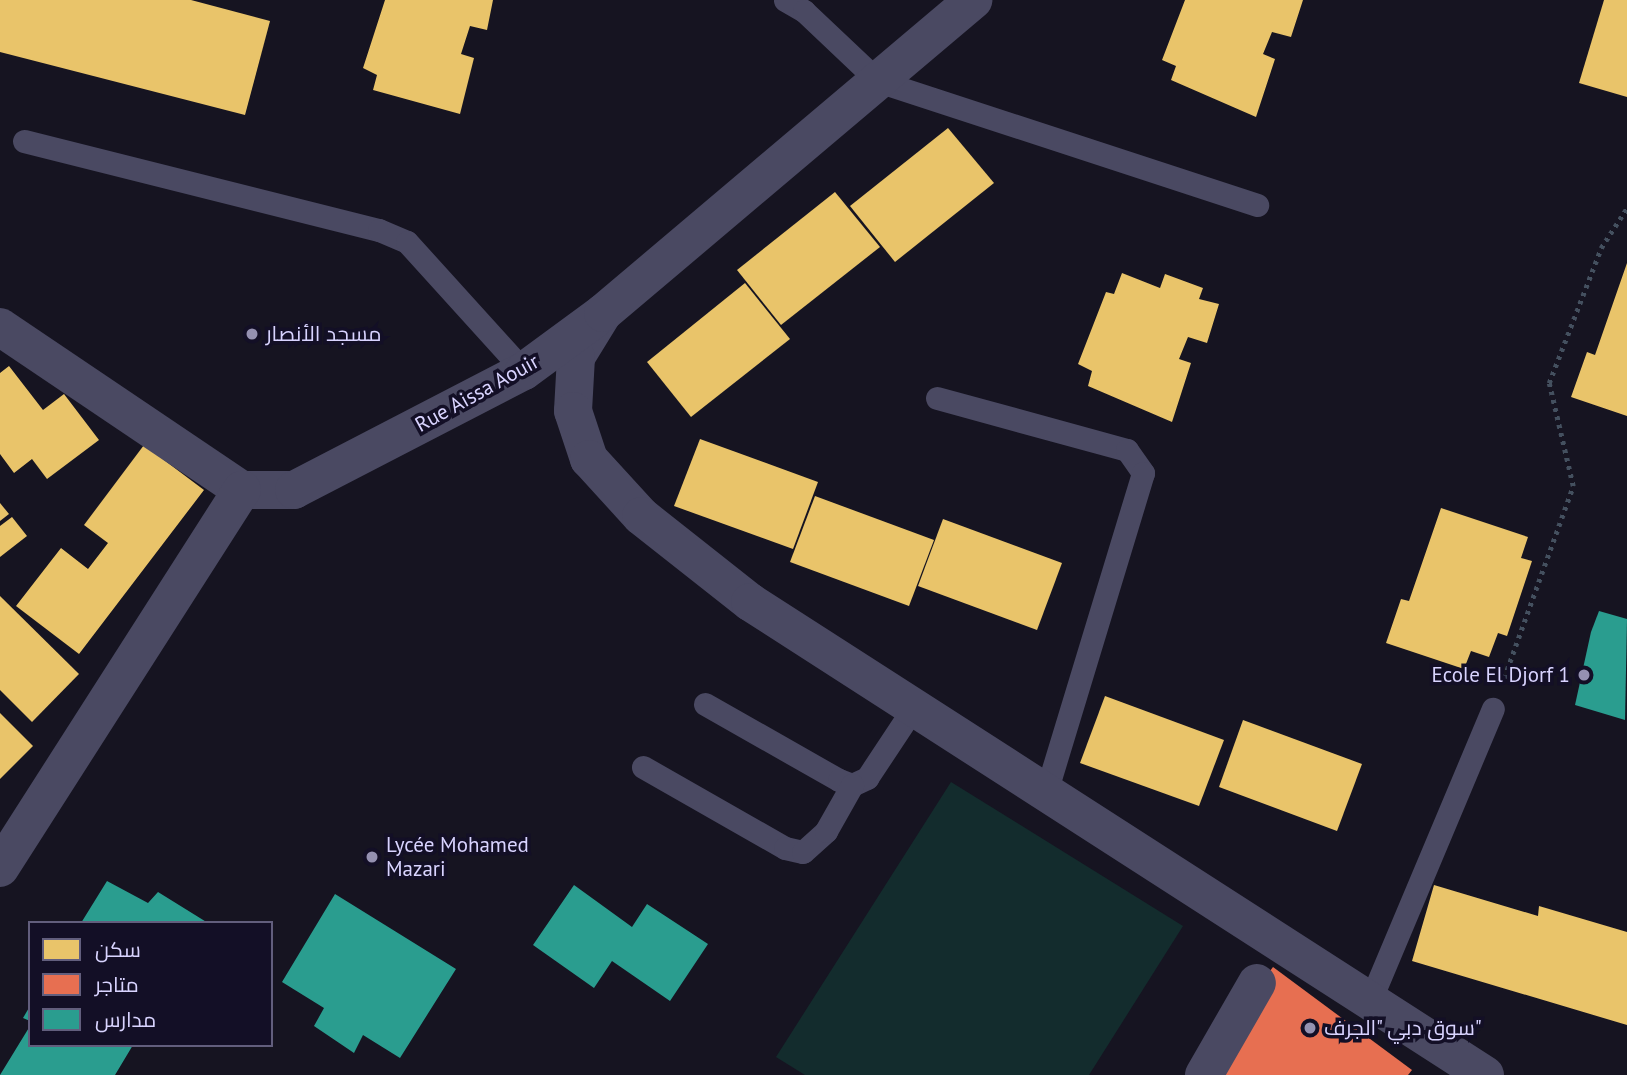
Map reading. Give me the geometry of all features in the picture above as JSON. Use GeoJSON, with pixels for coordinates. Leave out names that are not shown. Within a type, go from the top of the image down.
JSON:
{"type":"FeatureCollection","features":[{"type":"Feature","properties":{"kind":"street","name":"Rue Aissa Aouir"},"geometry":{"type":"LineString","coordinates":[[242,490],[294,490],[524,371],[603,313],[973,0]]}},
{"type":"Feature","properties":{"kind":"street"},"geometry":{"type":"LineString","coordinates":[[603,313],[576,357],[573,411],[589,460],[641,516],[750,602],[1485,1075]]}},
{"type":"Feature","properties":{"kind":"street"},"geometry":{"type":"LineString","coordinates":[[0,868],[242,490],[6,340]]}},
{"type":"Feature","properties":{"kind":"street"},"geometry":{"type":"LineString","coordinates":[[1204,1075],[1257,983]]}},
{"type":"Feature","properties":{"kind":"lane"},"geometry":{"type":"LineString","coordinates":[[785,0],[804,11],[878,81],[1257,205]]}},
{"type":"Feature","properties":{"kind":"lane"},"geometry":{"type":"LineString","coordinates":[[24,141],[379,230],[407,242],[524,371]]}},
{"type":"Feature","properties":{"kind":"lane"},"geometry":{"type":"LineString","coordinates":[[937,398],[1127,450],[1143,473],[1046,792]]}},
{"type":"Feature","properties":{"kind":"lane"},"geometry":{"type":"LineString","coordinates":[[705,704],[852,785]]}},
{"type":"Feature","properties":{"kind":"lane"},"geometry":{"type":"LineString","coordinates":[[643,767],[785,848],[803,852],[825,831],[852,785],[867,778],[914,707]]}},
{"type":"Feature","properties":{"kind":"lane"},"geometry":{"type":"LineString","coordinates":[[1370,1001],[1493,709]]}},
{"type":"Feature","properties":{"kind":"path"},"geometry":{"type":"LineString","coordinates":[[1493,709],[1573,486],[1549,383],[1601,248],[1627,208]]}},
{"type":"Feature","properties":{"kind":"green space"},"geometry":{"type":"Polygon","coordinates":[[[951,782],[1183,926],[1089,1075],[805,1075],[776,1057],[951,782]]]}},
{"type":"Feature","properties":{"kind":"building: سكن"},"geometry":{"type":"Polygon","coordinates":[[[0,0],[191,0],[270,21],[245,115],[0,52],[0,0]]]}},
{"type":"Feature","properties":{"kind":"building: سكن"},"geometry":{"type":"Polygon","coordinates":[[[385,0],[493,0],[487,30],[470,26],[461,54],[474,58],[460,114],[373,90],[377,75],[363,68],[385,0]]]}},
{"type":"Feature","properties":{"kind":"building: سكن"},"geometry":{"type":"Polygon","coordinates":[[[1185,0],[1303,0],[1291,37],[1272,32],[1263,54],[1275,59],[1256,117],[1171,80],[1176,66],[1162,60],[1185,0]]]}},
{"type":"Feature","properties":{"kind":"building: سكن"},"geometry":{"type":"Polygon","coordinates":[[[1604,0],[1627,0],[1627,97],[1579,83],[1604,0]]]}},
{"type":"Feature","properties":{"kind":"building: سكن"},"geometry":{"type":"Polygon","coordinates":[[[948,128],[994,183],[895,262],[850,206],[948,128]]]}},
{"type":"Feature","properties":{"kind":"building: سكن"},"geometry":{"type":"Polygon","coordinates":[[[835,192],[880,247],[781,325],[737,270],[835,192]]]}},
{"type":"Feature","properties":{"kind":"building: سكن"},"geometry":{"type":"Polygon","coordinates":[[[1627,263],[1627,416],[1571,397],[1587,352],[1595,355],[1627,263]]]}},
{"type":"Feature","properties":{"kind":"building: سكن"},"geometry":{"type":"Polygon","coordinates":[[[1122,273],[1160,288],[1165,274],[1203,288],[1199,299],[1219,304],[1207,343],[1188,337],[1179,359],[1191,363],[1172,422],[1088,386],[1092,371],[1078,364],[1106,292],[1114,294],[1122,273]]]}},
{"type":"Feature","properties":{"kind":"building: سكن"},"geometry":{"type":"Polygon","coordinates":[[[745,283],[790,339],[691,417],[647,362],[745,283]]]}},
{"type":"Feature","properties":{"kind":"building: سكن"},"geometry":{"type":"Polygon","coordinates":[[[9,366],[43,410],[64,394],[99,440],[47,479],[32,459],[14,473],[0,454],[0,373],[9,366]]]}},
{"type":"Feature","properties":{"kind":"building: سكن"},"geometry":{"type":"Polygon","coordinates":[[[700,439],[818,482],[793,549],[674,506],[700,439]]]}},
{"type":"Feature","properties":{"kind":"building: سكن"},"geometry":{"type":"Polygon","coordinates":[[[144,445],[204,490],[79,654],[16,606],[61,548],[88,569],[108,543],[84,525],[144,445]]]}},
{"type":"Feature","properties":{"kind":"building: سكن"},"geometry":{"type":"Polygon","coordinates":[[[815,496],[934,540],[909,606],[790,562],[815,496]]]}},
{"type":"Feature","properties":{"kind":"building: سكن"},"geometry":{"type":"Polygon","coordinates":[[[0,503],[9,514],[0,521],[0,503]]]}},
{"type":"Feature","properties":{"kind":"building: سكن"},"geometry":{"type":"Polygon","coordinates":[[[1441,508],[1528,537],[1521,558],[1532,561],[1507,636],[1498,633],[1489,657],[1471,651],[1464,669],[1386,643],[1401,599],[1409,601],[1441,508]]]}},
{"type":"Feature","properties":{"kind":"building: سكن"},"geometry":{"type":"Polygon","coordinates":[[[12,517],[27,536],[0,557],[0,526],[12,517]]]}},
{"type":"Feature","properties":{"kind":"building: سكن"},"geometry":{"type":"Polygon","coordinates":[[[943,519],[1062,563],[1037,630],[918,586],[943,519]]]}},
{"type":"Feature","properties":{"kind":"building: سكن"},"geometry":{"type":"Polygon","coordinates":[[[0,596],[79,674],[32,722],[0,690],[0,596]]]}},
{"type":"Feature","properties":{"kind":"building: سكن"},"geometry":{"type":"Polygon","coordinates":[[[1105,696],[1224,740],[1199,806],[1080,763],[1105,696]]]}},
{"type":"Feature","properties":{"kind":"building: سكن"},"geometry":{"type":"Polygon","coordinates":[[[0,713],[33,746],[0,779],[0,713]]]}},
{"type":"Feature","properties":{"kind":"building: سكن"},"geometry":{"type":"Polygon","coordinates":[[[1243,720],[1362,764],[1337,831],[1219,787],[1243,720]]]}},
{"type":"Feature","properties":{"kind":"building: سكن"},"geometry":{"type":"Polygon","coordinates":[[[1434,885],[1538,916],[1539,906],[1627,932],[1627,1025],[1412,961],[1434,885]]]}},
{"type":"Feature","properties":{"kind":"building: متاجر","name":"سوق دبي \"الجرف\""},"geometry":{"type":"Polygon","coordinates":[[[1273,967],[1412,1070],[1408,1075],[1193,1075],[1273,967]]]}},
{"type":"Feature","properties":{"kind":"building: مدارس"},"geometry":{"type":"Polygon","coordinates":[[[1599,611],[1627,619],[1625,720],[1575,705],[1591,632],[1599,611]]]}},
{"type":"Feature","properties":{"kind":"building: مدارس"},"geometry":{"type":"Polygon","coordinates":[[[107,881],[148,903],[158,892],[205,921],[82,921],[107,881]]]}},
{"type":"Feature","properties":{"kind":"building: مدارس"},"geometry":{"type":"Polygon","coordinates":[[[574,885],[632,927],[647,904],[708,944],[670,1001],[612,961],[594,988],[533,945],[574,885]]]}},
{"type":"Feature","properties":{"kind":"building: مدارس"},"geometry":{"type":"Polygon","coordinates":[[[335,894],[456,969],[400,1058],[363,1035],[354,1053],[314,1026],[324,1008],[282,982],[335,894]]]}},
{"type":"Feature","properties":{"kind":"building: مدارس"},"geometry":{"type":"Polygon","coordinates":[[[28,1029],[28,1047],[132,1047],[115,1075],[0,1075],[28,1029]]]}},
{"type":"Feature","properties":{"kind":"place","name":"مسجد الأنصار"},"geometry":{"type":"Point","coordinates":[252,334]}},
{"type":"Feature","properties":{"kind":"place","name":"Ecole El Djorf 1"},"geometry":{"type":"Point","coordinates":[1584,675]}},
{"type":"Feature","properties":{"kind":"place","name":"Lycée Mohamed Mazari"},"geometry":{"type":"Point","coordinates":[372,857]}},
{"type":"Feature","properties":{"kind":"place","name":"سوق دبي \"الجرف\""},"geometry":{"type":"Point","coordinates":[1310,1028]}}]}
